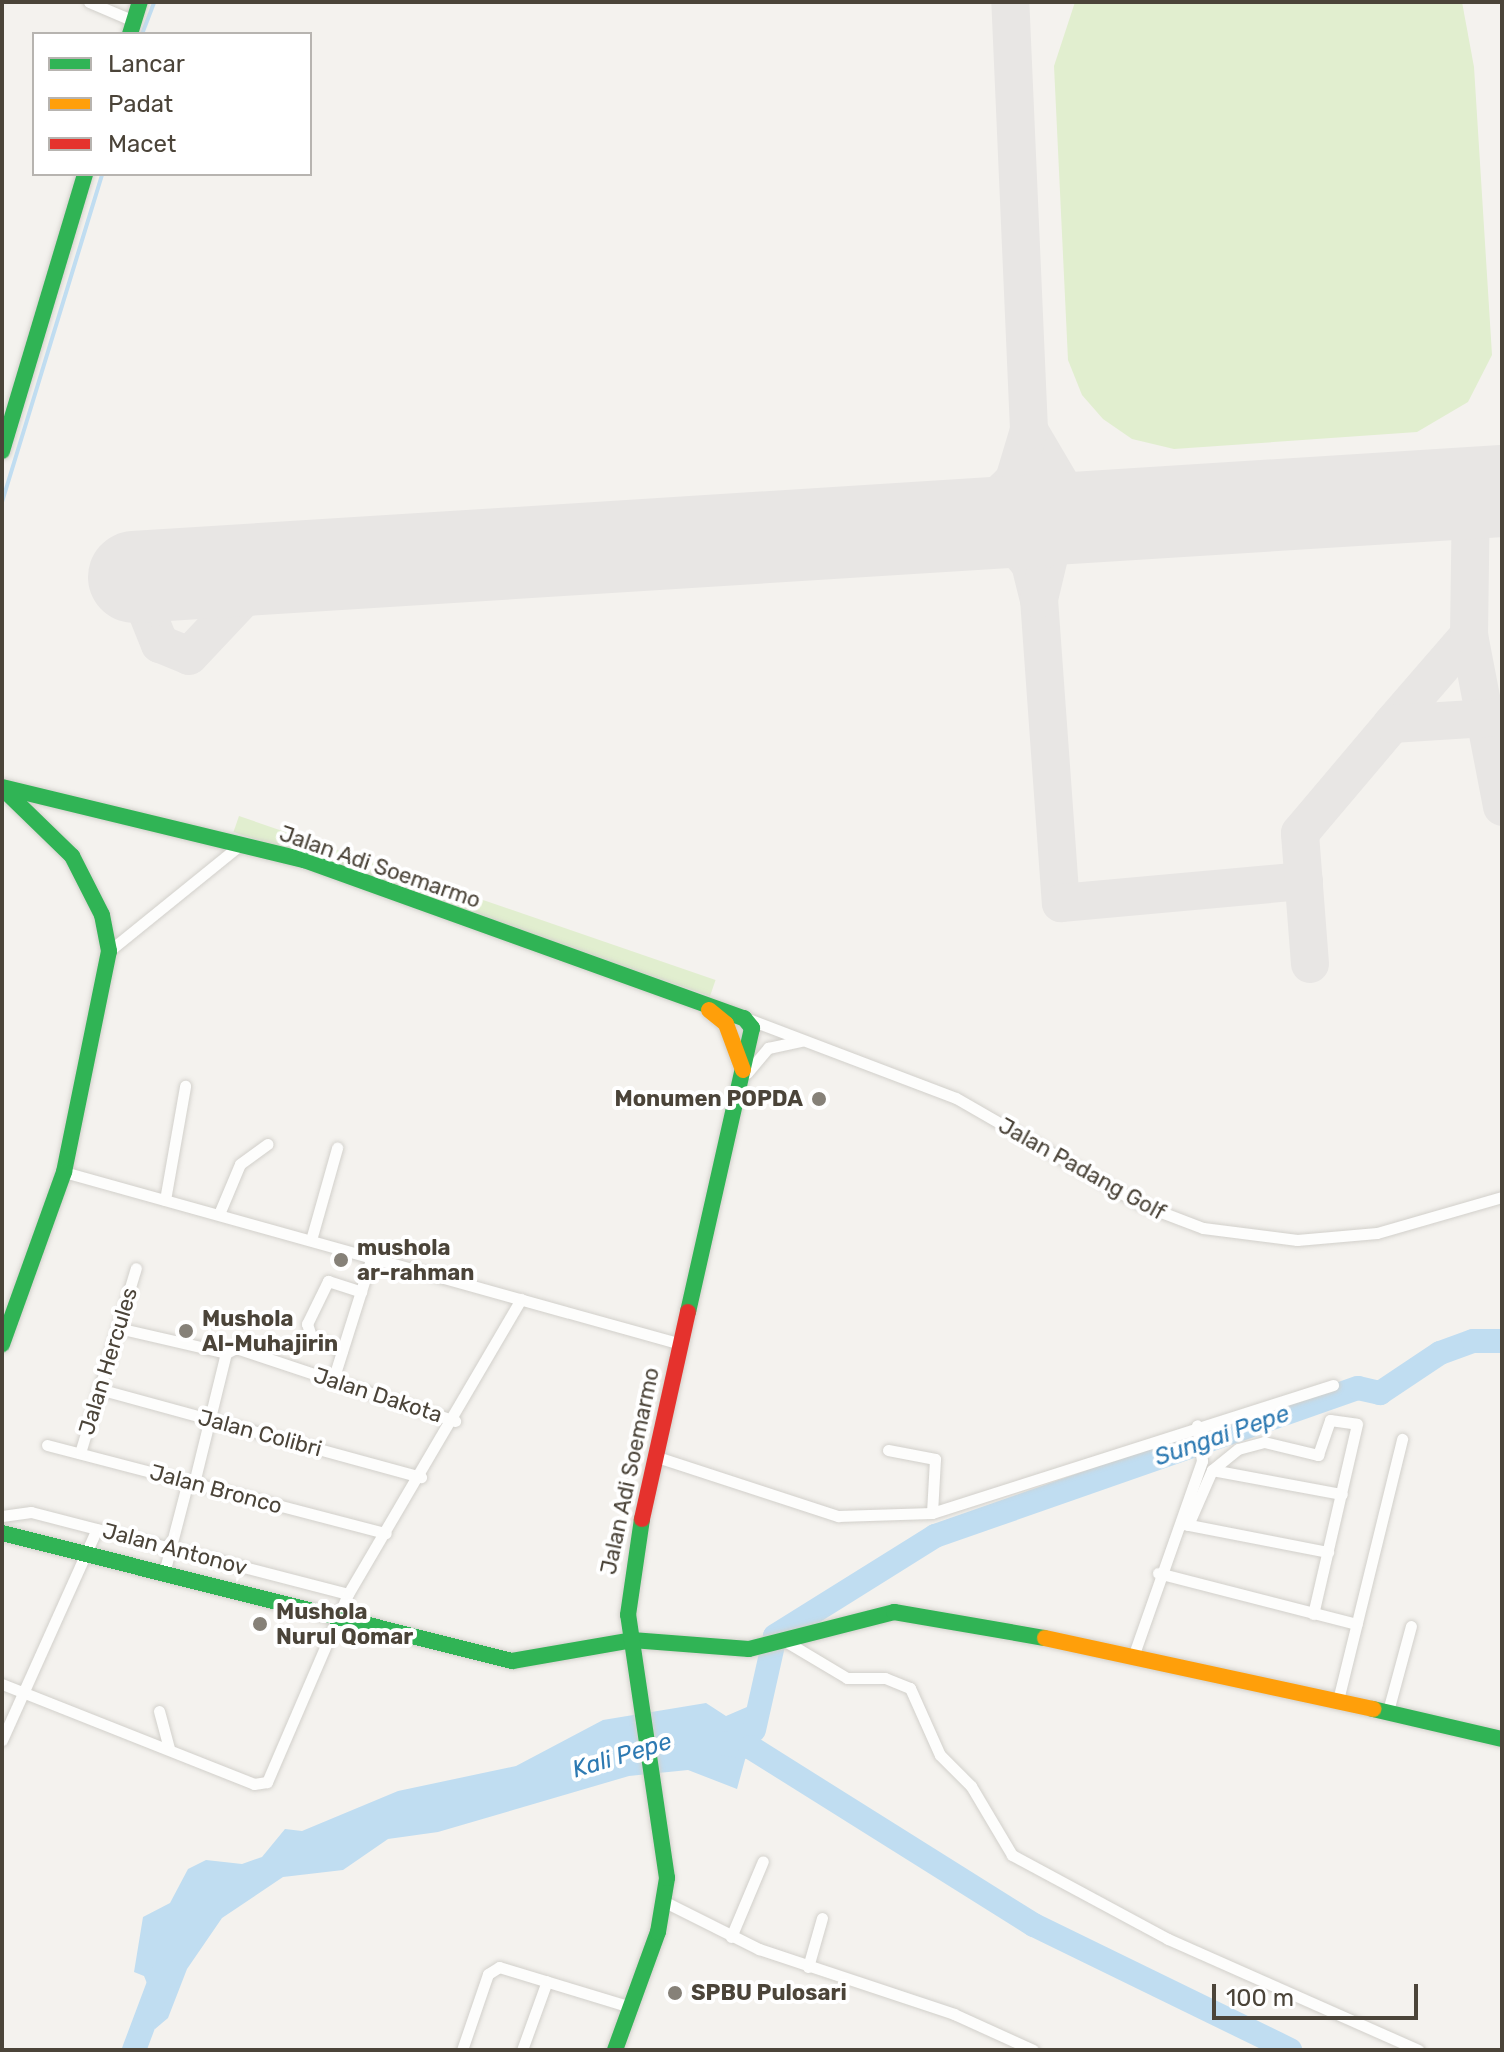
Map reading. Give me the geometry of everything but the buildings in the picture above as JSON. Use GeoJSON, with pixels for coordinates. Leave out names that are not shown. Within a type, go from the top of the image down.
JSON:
{"type":"FeatureCollection","features":[{"type":"Feature","properties":{"kind":"main road"},"geometry":{"type":"LineString","coordinates":[[132,28],[140,2]]}},
{"type":"Feature","properties":{"kind":"main road"},"geometry":{"type":"LineString","coordinates":[[2,451],[84,176]]}},
{"type":"Feature","properties":{"kind":"main road"},"geometry":{"type":"LineString","coordinates":[[2,788],[72,856],[102,915],[109,951],[64,1172],[2,1344]]}},
{"type":"Feature","properties":{"kind":"main road","name":"Jalan Adi Soemarmo"},"geometry":{"type":"LineString","coordinates":[[2,788],[304,860],[744,1018]]}},
{"type":"Feature","properties":{"kind":"main road","name":"Jalan Adi Soemarmo"},"geometry":{"type":"LineString","coordinates":[[692,998],[726,1024],[744,1078]]}},
{"type":"Feature","properties":{"kind":"main road"},"geometry":{"type":"LineString","coordinates":[[744,1018],[753,1037]]}},
{"type":"Feature","properties":{"kind":"main road","name":"Jalan Adi Soemarmo"},"geometry":{"type":"LineString","coordinates":[[665,1902],[664,1827],[637,1675],[627,1591],[654,1456],[753,1037]]}},
{"type":"Feature","properties":{"kind":"main road"},"geometry":{"type":"LineString","coordinates":[[5,1530],[336,1622],[512,1661],[632,1640],[749,1649],[894,1612],[1134,1654],[1502,1739]]}},
{"type":"Feature","properties":{"kind":"main road"},"geometry":{"type":"LineString","coordinates":[[617,2049],[665,1902]]}},
{"type":"Feature","properties":{"kind":"street"},"geometry":{"type":"LineString","coordinates":[[89,2],[132,28]]}},
{"type":"Feature","properties":{"kind":"street"},"geometry":{"type":"LineString","coordinates":[[109,951],[240,845]]}},
{"type":"Feature","properties":{"kind":"street","name":"Jalan Padang Golf"},"geometry":{"type":"LineString","coordinates":[[744,1018],[814,1041],[956,1098],[1140,1204],[1203,1228],[1297,1240],[1377,1233],[1502,1197]]}},
{"type":"Feature","properties":{"kind":"street"},"geometry":{"type":"LineString","coordinates":[[753,1037],[777,1029]]}},
{"type":"Feature","properties":{"kind":"street"},"geometry":{"type":"LineString","coordinates":[[744,1078],[768,1048],[814,1041]]}},
{"type":"Feature","properties":{"kind":"street"},"geometry":{"type":"LineString","coordinates":[[165,1200],[185,1086]]}},
{"type":"Feature","properties":{"kind":"street"},"geometry":{"type":"LineString","coordinates":[[219,1214],[240,1164],[268,1144]]}},
{"type":"Feature","properties":{"kind":"street"},"geometry":{"type":"LineString","coordinates":[[311,1240],[337,1148]]}},
{"type":"Feature","properties":{"kind":"street"},"geometry":{"type":"LineString","coordinates":[[64,1172],[681,1344]]}},
{"type":"Feature","properties":{"kind":"street"},"geometry":{"type":"LineString","coordinates":[[333,1380],[372,1256]]}},
{"type":"Feature","properties":{"kind":"street","name":"Jalan Hercules"},"geometry":{"type":"LineString","coordinates":[[80,1453],[136,1268]]}},
{"type":"Feature","properties":{"kind":"street"},"geometry":{"type":"LineString","coordinates":[[342,1351],[311,1336],[307,1324],[328,1281],[361,1292]]}},
{"type":"Feature","properties":{"kind":"street"},"geometry":{"type":"LineString","coordinates":[[2,1684],[254,1784],[267,1782],[348,1594],[455,1421],[521,1299]]}},
{"type":"Feature","properties":{"kind":"street","name":"Jalan Dakota"},"geometry":{"type":"LineString","coordinates":[[118,1328],[226,1353],[236,1348],[455,1421]]}},
{"type":"Feature","properties":{"kind":"street"},"geometry":{"type":"LineString","coordinates":[[164,1573],[226,1353]]}},
{"type":"Feature","properties":{"kind":"street"},"geometry":{"type":"LineString","coordinates":[[654,1456],[838,1516],[932,1513],[997,1498],[1197,1425],[1333,1385]]}},
{"type":"Feature","properties":{"kind":"street","name":"Jalan Colibri"},"geometry":{"type":"LineString","coordinates":[[99,1389],[421,1477]]}},
{"type":"Feature","properties":{"kind":"street"},"geometry":{"type":"LineString","coordinates":[[1134,1654],[1158,1573],[1212,1470],[1256,1442],[1318,1455],[1336,1417],[1357,1424],[1313,1614]]}},
{"type":"Feature","properties":{"kind":"street"},"geometry":{"type":"LineString","coordinates":[[1182,1524],[1202,1455],[1197,1425]]}},
{"type":"Feature","properties":{"kind":"street"},"geometry":{"type":"LineString","coordinates":[[1338,1700],[1402,1439]]}},
{"type":"Feature","properties":{"kind":"street","name":"Jalan Bronco"},"geometry":{"type":"LineString","coordinates":[[47,1445],[386,1533]]}},
{"type":"Feature","properties":{"kind":"street"},"geometry":{"type":"LineString","coordinates":[[888,1450],[935,1459],[932,1513]]}},
{"type":"Feature","properties":{"kind":"street"},"geometry":{"type":"LineString","coordinates":[[1212,1470],[1342,1494]]}},
{"type":"Feature","properties":{"kind":"street","name":"Jalan Antonov"},"geometry":{"type":"LineString","coordinates":[[2,1516],[31,1512],[348,1594]]}},
{"type":"Feature","properties":{"kind":"street"},"geometry":{"type":"LineString","coordinates":[[1182,1524],[1328,1552]]}},
{"type":"Feature","properties":{"kind":"street"},"geometry":{"type":"LineString","coordinates":[[2,1740],[97,1529]]}},
{"type":"Feature","properties":{"kind":"street"},"geometry":{"type":"LineString","coordinates":[[1158,1573],[1357,1624]]}},
{"type":"Feature","properties":{"kind":"street"},"geometry":{"type":"LineString","coordinates":[[308,1614],[316,1586]]}},
{"type":"Feature","properties":{"kind":"street"},"geometry":{"type":"LineString","coordinates":[[1388,1711],[1411,1626]]}},
{"type":"Feature","properties":{"kind":"street"},"geometry":{"type":"LineString","coordinates":[[782,1641],[847,1678],[885,1678],[910,1688],[940,1755],[971,1786],[1012,1855],[1154,1932],[1418,2050]]}},
{"type":"Feature","properties":{"kind":"street"},"geometry":{"type":"LineString","coordinates":[[159,1711],[169,1749]]}},
{"type":"Feature","properties":{"kind":"street"},"geometry":{"type":"LineString","coordinates":[[731,1937],[763,1861]]}},
{"type":"Feature","properties":{"kind":"street"},"geometry":{"type":"LineString","coordinates":[[665,1902],[731,1937],[808,1967],[954,2014],[1033,2050]]}},
{"type":"Feature","properties":{"kind":"street"},"geometry":{"type":"LineString","coordinates":[[808,1967],[822,1918]]}},
{"type":"Feature","properties":{"kind":"street"},"geometry":{"type":"LineString","coordinates":[[462,2050],[492,1969],[547,1981],[631,2007]]}},
{"type":"Feature","properties":{"kind":"street"},"geometry":{"type":"LineString","coordinates":[[522,2050],[547,1981]]}},
{"type":"Feature","properties":{"kind":"green space"},"geometry":{"type":"Polygon","coordinates":[[[1075,2],[1462,2],[1474,67],[1492,355],[1468,402],[1417,432],[1174,449],[1132,439],[1103,419],[1082,395],[1068,360],[1054,66],[1075,2]]]}},
{"type":"Feature","properties":{"kind":"green space"},"geometry":{"type":"Polygon","coordinates":[[[239,816],[716,980],[710,996],[233,832],[239,816]]]}},
{"type":"Feature","properties":{"kind":"water"},"geometry":{"type":"Polygon","coordinates":[[[761,1701],[737,1789],[688,1770],[629,1776],[438,1832],[388,1839],[343,1870],[283,1877],[222,1918],[187,1969],[168,2018],[155,2029],[153,1998],[144,1976],[134,1972],[143,1917],[170,1903],[188,1869],[206,1860],[242,1864],[262,1857],[285,1829],[302,1831],[398,1791],[516,1766],[603,1720],[706,1703],[726,1716],[761,1701]]]}},
{"type":"Feature","properties":{"kind":"waterway"},"geometry":{"type":"LineString","coordinates":[[143,32],[154,2]]}},
{"type":"Feature","properties":{"kind":"waterway"},"geometry":{"type":"LineString","coordinates":[[2,502],[101,176]]}},
{"type":"Feature","properties":{"kind":"waterway","name":"Sungai Pepe"},"geometry":{"type":"LineString","coordinates":[[754,1730],[775,1636],[935,1536],[1358,1388],[1380,1393],[1440,1353],[1473,1341],[1502,1341]]}},
{"type":"Feature","properties":{"kind":"waterway","name":"Kali Pepe"},"geometry":{"type":"LineString","coordinates":[[720,1743],[750,1747],[1034,1925],[1290,2050]]}},
{"type":"Feature","properties":{"kind":"waterway","name":"Kali Pepe"},"geometry":{"type":"LineString","coordinates":[[134,2050],[164,1970]]}},
{"type":"Feature","properties":{"kind":"taxiway"},"geometry":{"type":"LineString","coordinates":[[968,525],[1014,480],[1029,430],[1010,2]]}},
{"type":"Feature","properties":{"kind":"taxiway"},"geometry":{"type":"LineString","coordinates":[[1029,430],[1066,493],[1115,515]]}},
{"type":"Feature","properties":{"kind":"taxiway"},"geometry":{"type":"LineString","coordinates":[[1439,495],[1502,465]]}},
{"type":"Feature","properties":{"kind":"taxiway"},"geometry":{"type":"LineString","coordinates":[[1392,724],[1469,635],[1471,493]]}},
{"type":"Feature","properties":{"kind":"taxiway"},"geometry":{"type":"LineString","coordinates":[[1039,599],[1051,549],[1067,529],[1115,515]]}},
{"type":"Feature","properties":{"kind":"taxiway"},"geometry":{"type":"LineString","coordinates":[[968,525],[1005,535],[1030,564],[1039,599],[1061,903],[1304,881]]}},
{"type":"Feature","properties":{"kind":"taxiway"},"geometry":{"type":"LineString","coordinates":[[258,569],[202,548],[167,562],[155,575],[146,610],[160,644],[189,656],[251,590],[289,567]]}},
{"type":"Feature","properties":{"kind":"taxiway"},"geometry":{"type":"LineString","coordinates":[[1469,635],[1502,807]]}},
{"type":"Feature","properties":{"kind":"taxiway"},"geometry":{"type":"LineString","coordinates":[[1310,964],[1300,833],[1392,724],[1502,717]]}},
{"type":"Feature","properties":{"kind":"runway"},"geometry":{"type":"LineString","coordinates":[[134,577],[1502,491]]}},
{"type":"Feature","properties":{"kind":"traffic: fast"},"geometry":{"type":"LineString","coordinates":[[131,32],[140,2]]}},
{"type":"Feature","properties":{"kind":"traffic: fast"},"geometry":{"type":"LineString","coordinates":[[2,451],[84,176]]}},
{"type":"Feature","properties":{"kind":"traffic: fast"},"geometry":{"type":"LineString","coordinates":[[2,787],[304,860],[744,1018],[752,1028],[688,1312]]}},
{"type":"Feature","properties":{"kind":"traffic: fast"},"geometry":{"type":"LineString","coordinates":[[2,788],[72,856],[102,915],[109,951],[64,1172],[2,1344]]}},
{"type":"Feature","properties":{"kind":"traffic: fast"},"geometry":{"type":"LineString","coordinates":[[615,2050],[658,1932],[667,1878],[628,1615],[642,1519]]}},
{"type":"Feature","properties":{"kind":"traffic: fast"},"geometry":{"type":"LineString","coordinates":[[2,1533],[512,1661],[632,1640],[749,1649],[894,1612],[1045,1638]]}},
{"type":"Feature","properties":{"kind":"traffic: fast"},"geometry":{"type":"LineString","coordinates":[[1373,1709],[1502,1739]]}},
{"type":"Feature","properties":{"kind":"traffic: slow"},"geometry":{"type":"LineString","coordinates":[[709,1010],[726,1024],[743,1070]]}},
{"type":"Feature","properties":{"kind":"traffic: slow"},"geometry":{"type":"LineString","coordinates":[[1045,1638],[1373,1709]]}},
{"type":"Feature","properties":{"kind":"traffic: jam"},"geometry":{"type":"LineString","coordinates":[[642,1519],[688,1312]]}},
{"type":"Feature","properties":{"kind":"place","name":"Monumen POPDA"},"geometry":{"type":"Point","coordinates":[819,1099]}},
{"type":"Feature","properties":{"kind":"place","name":"mushola ar-rahman"},"geometry":{"type":"Point","coordinates":[341,1260]}},
{"type":"Feature","properties":{"kind":"place","name":"Mushola Al-Muhajirin"},"geometry":{"type":"Point","coordinates":[186,1331]}},
{"type":"Feature","properties":{"kind":"place","name":"Mushola Nurul Qomar"},"geometry":{"type":"Point","coordinates":[260,1624]}},
{"type":"Feature","properties":{"kind":"place","name":"SPBU Pulosari"},"geometry":{"type":"Point","coordinates":[675,1993]}}]}
